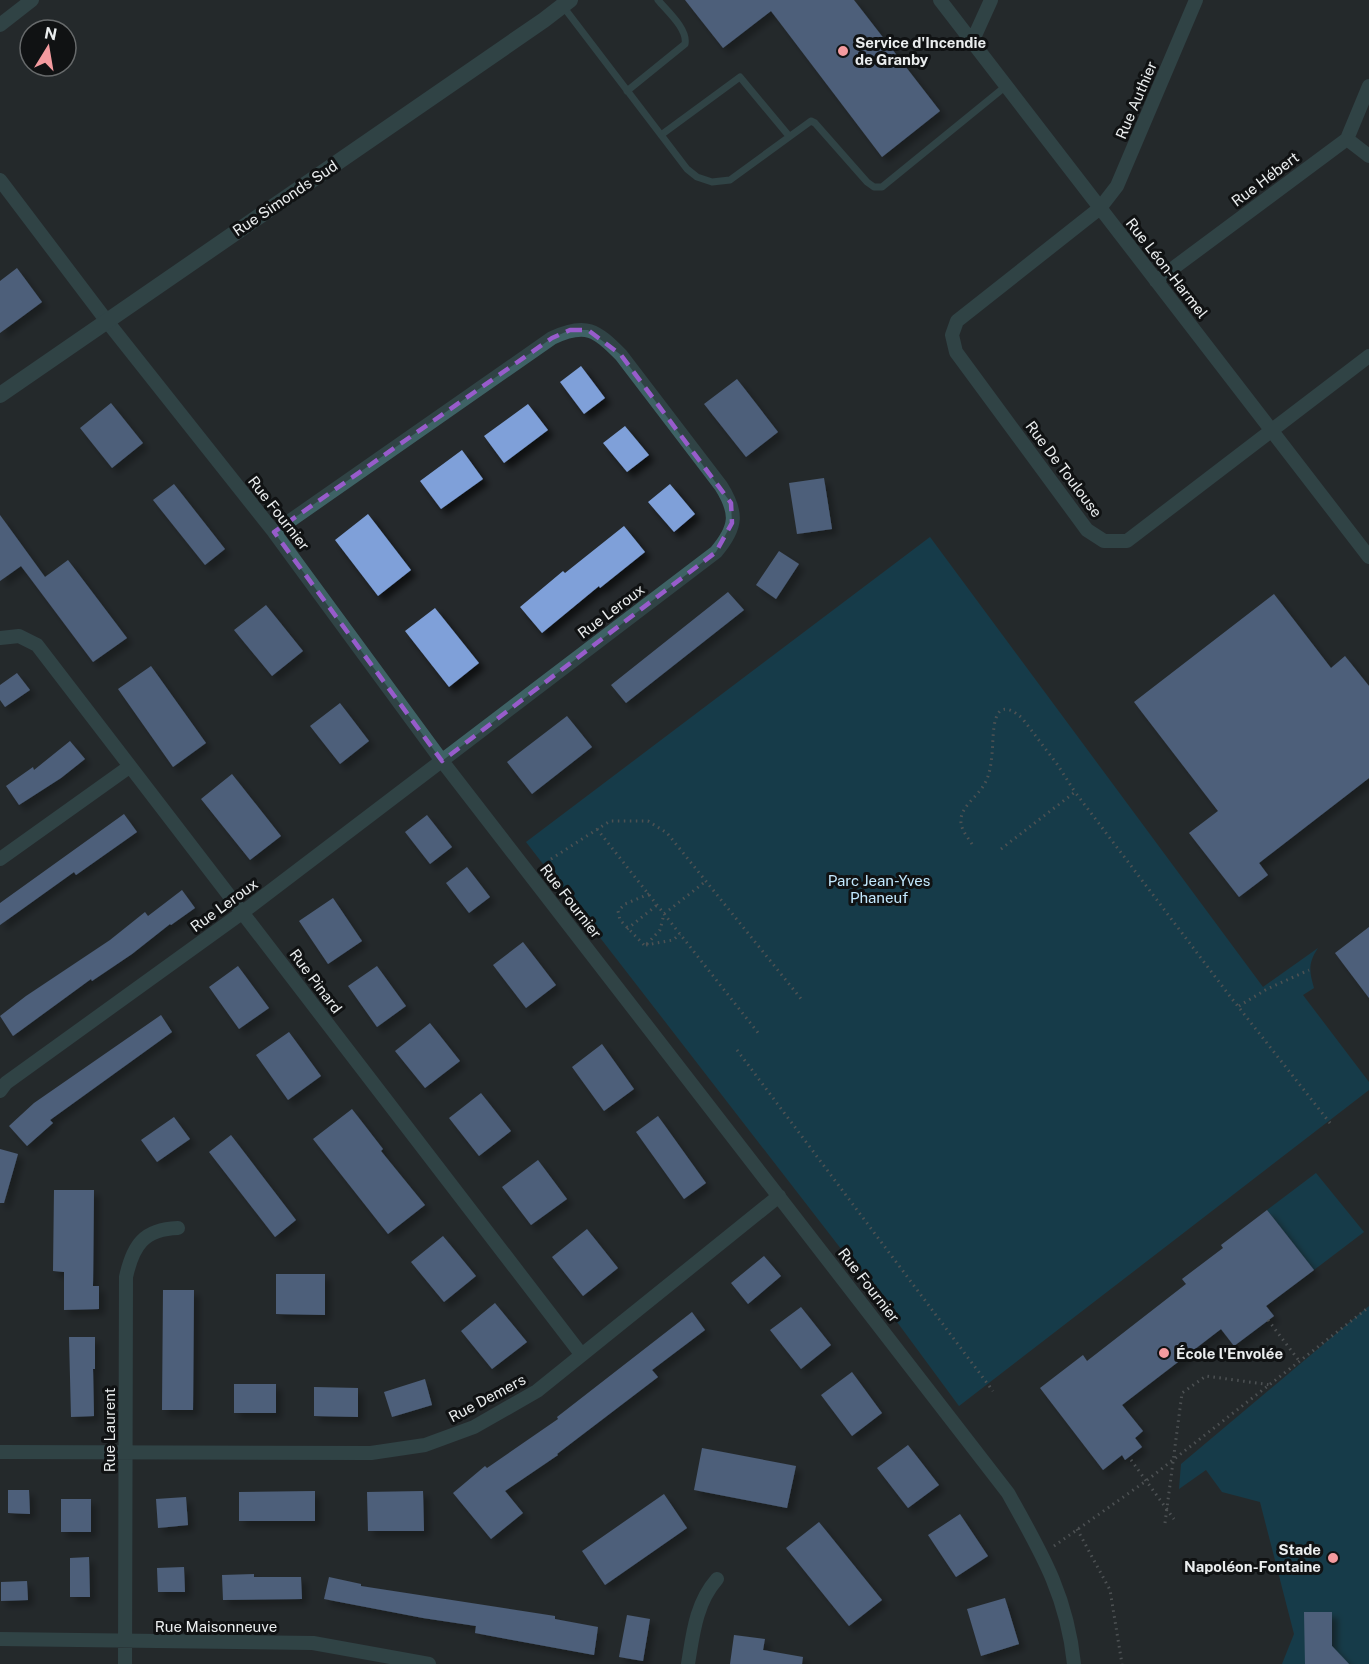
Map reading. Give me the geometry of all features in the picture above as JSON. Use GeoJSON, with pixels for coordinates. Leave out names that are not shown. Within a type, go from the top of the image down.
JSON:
{"type":"FeatureCollection","features":[{"type":"Feature","properties":{"kind":"street"},"geometry":{"type":"LineString","coordinates":[[0,25],[32,0]]}},
{"type":"Feature","properties":{"kind":"street","name":"Rue Léon-Harmel"},"geometry":{"type":"LineString","coordinates":[[940,0],[1369,557]]}},
{"type":"Feature","properties":{"kind":"street"},"geometry":{"type":"LineString","coordinates":[[972,42],[991,0]]}},
{"type":"Feature","properties":{"kind":"street","name":"Rue Authier"},"geometry":{"type":"LineString","coordinates":[[1100,208],[1117,186],[1196,0]]}},
{"type":"Feature","properties":{"kind":"street","name":"Rue Simonds Sud"},"geometry":{"type":"LineString","coordinates":[[0,395],[566,3]]}},
{"type":"Feature","properties":{"kind":"street"},"geometry":{"type":"LineString","coordinates":[[1369,86],[1347,139],[1369,156]]}},
{"type":"Feature","properties":{"kind":"street","name":"Rue Hébert"},"geometry":{"type":"LineString","coordinates":[[1156,281],[1347,139]]}},
{"type":"Feature","properties":{"kind":"street","name":"Rue Fournier"},"geometry":{"type":"LineString","coordinates":[[0,180],[106,320],[274,532],[442,761],[1008,1493],[1042,1554],[1061,1598],[1074,1664]]}},
{"type":"Feature","properties":{"kind":"street","name":"Rue De Toulouse"},"geometry":{"type":"LineString","coordinates":[[1100,208],[957,321],[952,335],[956,352],[1087,530],[1104,541],[1127,541],[1369,356]]}},
{"type":"Feature","properties":{"kind":"street","name":"Rue Leroux"},"geometry":{"type":"LineString","coordinates":[[0,1091],[6,1083],[243,912],[716,552],[727,538],[732,523],[731,503],[720,486],[621,355],[603,337],[588,330],[570,330],[552,338],[274,532]]}},
{"type":"Feature","properties":{"kind":"street","name":"Rue Pinard"},"geometry":{"type":"LineString","coordinates":[[0,638],[19,636],[37,645],[129,768],[243,912],[581,1354]]}},
{"type":"Feature","properties":{"kind":"street"},"geometry":{"type":"LineString","coordinates":[[0,859],[129,768]]}},
{"type":"Feature","properties":{"kind":"street","name":"Rue Demers"},"geometry":{"type":"LineString","coordinates":[[0,1452],[371,1453],[425,1445],[474,1427],[537,1391],[779,1196]]}},
{"type":"Feature","properties":{"kind":"street","name":"Rue Laurent"},"geometry":{"type":"LineString","coordinates":[[125,1664],[125,1296],[130,1259],[137,1246],[147,1235],[168,1228],[178,1228]]}},
{"type":"Feature","properties":{"kind":"street"},"geometry":{"type":"LineString","coordinates":[[688,1664],[696,1618],[702,1600],[717,1579]]}},
{"type":"Feature","properties":{"kind":"street","name":"Rue Maisonneuve"},"geometry":{"type":"LineString","coordinates":[[0,1639],[313,1643],[429,1664]]}},
{"type":"Feature","properties":{"kind":"lane"},"geometry":{"type":"LineString","coordinates":[[627,91],[685,44],[684,32],[658,0]]}},
{"type":"Feature","properties":{"kind":"lane"},"geometry":{"type":"LineString","coordinates":[[566,3],[627,91],[687,169],[697,177],[711,182],[730,180],[811,121],[867,182],[874,187],[882,187],[1006,86]]}},
{"type":"Feature","properties":{"kind":"lane"},"geometry":{"type":"LineString","coordinates":[[660,135],[740,77],[789,136]]}},
{"type":"Feature","properties":{"kind":"path"},"geometry":{"type":"LineString","coordinates":[[972,844],[960,824],[962,814],[983,789],[990,773],[995,718],[999,712],[1006,710],[1015,712],[1022,718],[1076,792],[1330,1123]]}},
{"type":"Feature","properties":{"kind":"path"},"geometry":{"type":"LineString","coordinates":[[1001,849],[1076,792]]}},
{"type":"Feature","properties":{"kind":"path"},"geometry":{"type":"LineString","coordinates":[[551,859],[610,821],[648,821],[667,833],[802,1000]]}},
{"type":"Feature","properties":{"kind":"path"},"geometry":{"type":"LineString","coordinates":[[597,829],[759,1034]]}},
{"type":"Feature","properties":{"kind":"path"},"geometry":{"type":"LineString","coordinates":[[645,946],[660,930],[664,914],[706,881]]}},
{"type":"Feature","properties":{"kind":"path"},"geometry":{"type":"LineString","coordinates":[[645,946],[620,920],[618,910],[625,904],[649,894]]}},
{"type":"Feature","properties":{"kind":"path"},"geometry":{"type":"LineString","coordinates":[[627,928],[657,905]]}},
{"type":"Feature","properties":{"kind":"path"},"geometry":{"type":"LineString","coordinates":[[645,946],[674,940],[680,934]]}},
{"type":"Feature","properties":{"kind":"path"},"geometry":{"type":"LineString","coordinates":[[1239,1006],[1267,989],[1309,970]]}},
{"type":"Feature","properties":{"kind":"path"},"geometry":{"type":"LineString","coordinates":[[737,1050],[993,1391]]}},
{"type":"Feature","properties":{"kind":"path"},"geometry":{"type":"LineString","coordinates":[[1042,1554],[1146,1482],[1369,1307]]}},
{"type":"Feature","properties":{"kind":"path"},"geometry":{"type":"LineString","coordinates":[[1268,1320],[1300,1362]]}},
{"type":"Feature","properties":{"kind":"path"},"geometry":{"type":"LineString","coordinates":[[1165,1523],[1182,1393],[1206,1376],[1271,1385]]}},
{"type":"Feature","properties":{"kind":"path"},"geometry":{"type":"LineString","coordinates":[[1131,1460],[1174,1519]]}},
{"type":"Feature","properties":{"kind":"path"},"geometry":{"type":"LineString","coordinates":[[1077,1529],[1110,1590],[1122,1664]]}},
{"type":"Feature","properties":{"kind":"highlighted area"},"geometry":{"type":"Polygon","coordinates":[[[570,330],[588,330],[621,355],[731,503],[732,523],[716,552],[442,761],[274,532],[552,338],[570,330]]]}},
{"type":"Feature","properties":{"kind":"green space","name":"Parc Jean-Yves Phaneuf"},"geometry":{"type":"Polygon","coordinates":[[[930,537],[1263,987],[1318,948],[1310,967],[1314,988],[1303,995],[1369,1082],[1369,1090],[959,1406],[886,1307],[526,842],[930,537]]]}},
{"type":"Feature","properties":{"kind":"green space"},"geometry":{"type":"Polygon","coordinates":[[[1316,1173],[1364,1232],[1314,1270],[1267,1210],[1316,1173]]]}},
{"type":"Feature","properties":{"kind":"green space"},"geometry":{"type":"Polygon","coordinates":[[[1369,1306],[1369,1664],[1282,1664],[1294,1634],[1260,1502],[1222,1492],[1206,1470],[1179,1489],[1181,1464],[1369,1306]]]}},
{"type":"Feature","properties":{"kind":"building"},"geometry":{"type":"Polygon","coordinates":[[[685,0],[854,0],[940,111],[882,157],[771,11],[723,48],[685,0]]]}},
{"type":"Feature","properties":{"kind":"building"},"geometry":{"type":"Polygon","coordinates":[[[17,268],[42,302],[0,333],[0,281],[17,268]]]}},
{"type":"Feature","properties":{"kind":"building"},"geometry":{"type":"Polygon","coordinates":[[[581,366],[605,398],[584,414],[560,382],[581,366]]]}},
{"type":"Feature","properties":{"kind":"building"},"geometry":{"type":"Polygon","coordinates":[[[737,379],[778,432],[746,457],[704,404],[737,379]]]}},
{"type":"Feature","properties":{"kind":"building"},"geometry":{"type":"Polygon","coordinates":[[[111,403],[143,443],[112,468],[80,428],[111,403]]]}},
{"type":"Feature","properties":{"kind":"building"},"geometry":{"type":"Polygon","coordinates":[[[528,404],[548,430],[504,463],[484,436],[528,404]]]}},
{"type":"Feature","properties":{"kind":"building"},"geometry":{"type":"Polygon","coordinates":[[[625,426],[649,455],[627,472],[603,443],[625,426]]]}},
{"type":"Feature","properties":{"kind":"building"},"geometry":{"type":"Polygon","coordinates":[[[462,450],[483,479],[441,509],[420,481],[462,450]]]}},
{"type":"Feature","properties":{"kind":"building"},"geometry":{"type":"Polygon","coordinates":[[[824,478],[832,529],[797,534],[789,483],[824,478]]]}},
{"type":"Feature","properties":{"kind":"building"},"geometry":{"type":"Polygon","coordinates":[[[174,484],[225,549],[205,565],[153,500],[174,484]]]}},
{"type":"Feature","properties":{"kind":"building"},"geometry":{"type":"Polygon","coordinates":[[[670,484],[695,514],[674,532],[648,502],[670,484]]]}},
{"type":"Feature","properties":{"kind":"building"},"geometry":{"type":"Polygon","coordinates":[[[368,514],[411,570],[378,596],[335,540],[368,514]]]}},
{"type":"Feature","properties":{"kind":"building"},"geometry":{"type":"Polygon","coordinates":[[[0,515],[45,577],[68,560],[127,638],[93,662],[21,566],[0,581],[0,515]]]}},
{"type":"Feature","properties":{"kind":"building"},"geometry":{"type":"Polygon","coordinates":[[[624,526],[645,552],[542,633],[520,607],[563,571],[565,573],[624,526]]]}},
{"type":"Feature","properties":{"kind":"building"},"geometry":{"type":"Polygon","coordinates":[[[779,551],[799,564],[776,599],[756,585],[779,551]]]}},
{"type":"Feature","properties":{"kind":"building"},"geometry":{"type":"Polygon","coordinates":[[[728,592],[744,610],[626,703],[611,685],[728,592]]]}},
{"type":"Feature","properties":{"kind":"building"},"geometry":{"type":"Polygon","coordinates":[[[1274,594],[1331,668],[1345,656],[1369,686],[1369,778],[1259,863],[1268,875],[1239,897],[1189,833],[1218,811],[1134,702],[1274,594]]]}},
{"type":"Feature","properties":{"kind":"building"},"geometry":{"type":"Polygon","coordinates":[[[266,605],[303,651],[272,676],[234,630],[266,605]]]}},
{"type":"Feature","properties":{"kind":"building"},"geometry":{"type":"Polygon","coordinates":[[[435,608],[479,663],[449,687],[405,631],[435,608]]]}},
{"type":"Feature","properties":{"kind":"building"},"geometry":{"type":"Polygon","coordinates":[[[151,666],[206,743],[173,767],[118,689],[151,666]]]}},
{"type":"Feature","properties":{"kind":"building"},"geometry":{"type":"Polygon","coordinates":[[[17,673],[30,690],[5,707],[0,700],[0,685],[17,673]]]}},
{"type":"Feature","properties":{"kind":"building"},"geometry":{"type":"Polygon","coordinates":[[[340,703],[369,741],[340,764],[310,726],[340,703]]]}},
{"type":"Feature","properties":{"kind":"building"},"geometry":{"type":"Polygon","coordinates":[[[567,716],[592,747],[532,794],[507,762],[567,716]]]}},
{"type":"Feature","properties":{"kind":"building"},"geometry":{"type":"Polygon","coordinates":[[[70,741],[85,759],[61,778],[19,805],[6,786],[33,767],[34,770],[70,741]]]}},
{"type":"Feature","properties":{"kind":"building"},"geometry":{"type":"Polygon","coordinates":[[[232,774],[281,836],[250,860],[201,799],[232,774]]]}},
{"type":"Feature","properties":{"kind":"building"},"geometry":{"type":"Polygon","coordinates":[[[124,814],[137,832],[76,875],[74,872],[0,925],[0,903],[124,814]]]}},
{"type":"Feature","properties":{"kind":"building"},"geometry":{"type":"Polygon","coordinates":[[[427,815],[452,847],[430,864],[405,832],[427,815]]]}},
{"type":"Feature","properties":{"kind":"building"},"geometry":{"type":"Polygon","coordinates":[[[467,867],[490,897],[469,913],[446,883],[467,867]]]}},
{"type":"Feature","properties":{"kind":"building"},"geometry":{"type":"Polygon","coordinates":[[[182,890],[195,908],[13,1036],[0,1016],[110,940],[145,912],[148,916],[182,890]]]}},
{"type":"Feature","properties":{"kind":"building"},"geometry":{"type":"Polygon","coordinates":[[[333,898],[362,941],[328,964],[299,921],[333,898]]]}},
{"type":"Feature","properties":{"kind":"building"},"geometry":{"type":"Polygon","coordinates":[[[1369,927],[1369,998],[1335,953],[1369,927]]]}},
{"type":"Feature","properties":{"kind":"building"},"geometry":{"type":"Polygon","coordinates":[[[523,942],[556,985],[526,1008],[493,965],[523,942]]]}},
{"type":"Feature","properties":{"kind":"building"},"geometry":{"type":"Polygon","coordinates":[[[238,966],[269,1008],[239,1029],[209,987],[238,966]]]}},
{"type":"Feature","properties":{"kind":"building"},"geometry":{"type":"Polygon","coordinates":[[[377,966],[406,1006],[377,1027],[348,986],[377,966]]]}},
{"type":"Feature","properties":{"kind":"building"},"geometry":{"type":"Polygon","coordinates":[[[161,1015],[172,1032],[50,1120],[53,1123],[27,1146],[9,1126],[34,1103],[161,1015]]]}},
{"type":"Feature","properties":{"kind":"building"},"geometry":{"type":"Polygon","coordinates":[[[430,1023],[460,1061],[425,1088],[395,1051],[430,1023]]]}},
{"type":"Feature","properties":{"kind":"building"},"geometry":{"type":"Polygon","coordinates":[[[289,1032],[321,1076],[288,1100],[256,1055],[289,1032]]]}},
{"type":"Feature","properties":{"kind":"building"},"geometry":{"type":"Polygon","coordinates":[[[602,1044],[634,1089],[604,1111],[572,1067],[602,1044]]]}},
{"type":"Feature","properties":{"kind":"building"},"geometry":{"type":"Polygon","coordinates":[[[481,1093],[511,1131],[479,1156],[449,1118],[481,1093]]]}},
{"type":"Feature","properties":{"kind":"building"},"geometry":{"type":"Polygon","coordinates":[[[352,1109],[383,1149],[381,1151],[425,1205],[388,1234],[313,1139],[352,1109]]]}},
{"type":"Feature","properties":{"kind":"building"},"geometry":{"type":"Polygon","coordinates":[[[658,1116],[706,1183],[684,1199],[636,1132],[658,1116]]]}},
{"type":"Feature","properties":{"kind":"building"},"geometry":{"type":"Polygon","coordinates":[[[174,1117],[190,1139],[157,1162],[141,1140],[174,1117]]]}},
{"type":"Feature","properties":{"kind":"building"},"geometry":{"type":"Polygon","coordinates":[[[231,1135],[296,1220],[275,1237],[209,1152],[231,1135]]]}},
{"type":"Feature","properties":{"kind":"building"},"geometry":{"type":"Polygon","coordinates":[[[0,1149],[18,1154],[4,1203],[0,1203],[0,1149]]]}},
{"type":"Feature","properties":{"kind":"building"},"geometry":{"type":"Polygon","coordinates":[[[538,1160],[567,1199],[531,1225],[502,1187],[538,1160]]]}},
{"type":"Feature","properties":{"kind":"building"},"geometry":{"type":"Polygon","coordinates":[[[54,1190],[94,1190],[93,1286],[99,1286],[99,1309],[64,1310],[64,1272],[53,1271],[54,1190]]]}},
{"type":"Feature","properties":{"kind":"building","name":"École l'Envolée"},"geometry":{"type":"Polygon","coordinates":[[[1267,1210],[1314,1270],[1266,1306],[1274,1316],[1234,1346],[1221,1329],[1122,1405],[1143,1431],[1135,1438],[1142,1447],[1125,1460],[1122,1455],[1103,1470],[1040,1388],[1083,1355],[1087,1361],[1186,1284],[1182,1279],[1223,1248],[1221,1245],[1267,1210]]]}},
{"type":"Feature","properties":{"kind":"building"},"geometry":{"type":"Polygon","coordinates":[[[587,1229],[618,1268],[583,1296],[552,1257],[587,1229]]]}},
{"type":"Feature","properties":{"kind":"building"},"geometry":{"type":"Polygon","coordinates":[[[443,1236],[476,1276],[444,1302],[411,1262],[443,1236]]]}},
{"type":"Feature","properties":{"kind":"building"},"geometry":{"type":"Polygon","coordinates":[[[764,1256],[781,1276],[748,1304],[731,1283],[764,1256]]]}},
{"type":"Feature","properties":{"kind":"building"},"geometry":{"type":"Polygon","coordinates":[[[276,1274],[325,1274],[325,1315],[276,1314],[276,1274]]]}},
{"type":"Feature","properties":{"kind":"building"},"geometry":{"type":"Polygon","coordinates":[[[163,1290],[194,1290],[193,1410],[162,1410],[163,1290]]]}},
{"type":"Feature","properties":{"kind":"building"},"geometry":{"type":"Polygon","coordinates":[[[495,1303],[527,1342],[492,1369],[461,1331],[495,1303]]]}},
{"type":"Feature","properties":{"kind":"building"},"geometry":{"type":"Polygon","coordinates":[[[801,1307],[831,1345],[801,1369],[770,1330],[801,1307]]]}},
{"type":"Feature","properties":{"kind":"building"},"geometry":{"type":"Polygon","coordinates":[[[692,1312],[705,1330],[652,1370],[658,1377],[558,1455],[505,1491],[523,1513],[491,1539],[453,1493],[485,1466],[487,1468],[558,1419],[557,1417],[692,1312]]]}},
{"type":"Feature","properties":{"kind":"building"},"geometry":{"type":"Polygon","coordinates":[[[69,1337],[95,1337],[94,1416],[71,1417],[69,1337]]]}},
{"type":"Feature","properties":{"kind":"building"},"geometry":{"type":"Polygon","coordinates":[[[852,1372],[882,1413],[852,1436],[821,1395],[852,1372]]]}},
{"type":"Feature","properties":{"kind":"building"},"geometry":{"type":"Polygon","coordinates":[[[425,1379],[432,1405],[392,1417],[384,1392],[425,1379]]]}},
{"type":"Feature","properties":{"kind":"building"},"geometry":{"type":"Polygon","coordinates":[[[234,1384],[276,1384],[276,1413],[234,1413],[234,1384]]]}},
{"type":"Feature","properties":{"kind":"building"},"geometry":{"type":"Polygon","coordinates":[[[314,1387],[358,1388],[358,1417],[314,1416],[314,1387]]]}},
{"type":"Feature","properties":{"kind":"building"},"geometry":{"type":"Polygon","coordinates":[[[908,1445],[939,1485],[908,1508],[877,1468],[908,1445]]]}},
{"type":"Feature","properties":{"kind":"building"},"geometry":{"type":"Polygon","coordinates":[[[702,1448],[796,1466],[787,1508],[694,1490],[702,1448]]]}},
{"type":"Feature","properties":{"kind":"building"},"geometry":{"type":"Polygon","coordinates":[[[8,1490],[29,1490],[30,1514],[8,1513],[8,1490]]]}},
{"type":"Feature","properties":{"kind":"building"},"geometry":{"type":"Polygon","coordinates":[[[315,1491],[315,1521],[239,1521],[239,1492],[315,1491]]]}},
{"type":"Feature","properties":{"kind":"building"},"geometry":{"type":"Polygon","coordinates":[[[423,1491],[424,1531],[368,1531],[367,1492],[423,1491]]]}},
{"type":"Feature","properties":{"kind":"building"},"geometry":{"type":"Polygon","coordinates":[[[664,1494],[687,1528],[605,1585],[582,1551],[664,1494]]]}},
{"type":"Feature","properties":{"kind":"building"},"geometry":{"type":"Polygon","coordinates":[[[186,1497],[188,1525],[158,1528],[156,1499],[186,1497]]]}},
{"type":"Feature","properties":{"kind":"building"},"geometry":{"type":"Polygon","coordinates":[[[61,1499],[91,1499],[91,1532],[61,1532],[61,1499]]]}},
{"type":"Feature","properties":{"kind":"building"},"geometry":{"type":"Polygon","coordinates":[[[960,1514],[988,1556],[956,1577],[928,1535],[960,1514]]]}},
{"type":"Feature","properties":{"kind":"building"},"geometry":{"type":"Polygon","coordinates":[[[819,1522],[882,1600],[849,1626],[786,1548],[819,1522]]]}},
{"type":"Feature","properties":{"kind":"building"},"geometry":{"type":"Polygon","coordinates":[[[89,1557],[90,1597],[70,1597],[70,1558],[89,1557]]]}},
{"type":"Feature","properties":{"kind":"building"},"geometry":{"type":"Polygon","coordinates":[[[184,1567],[185,1592],[158,1592],[157,1568],[184,1567]]]}},
{"type":"Feature","properties":{"kind":"building"},"geometry":{"type":"Polygon","coordinates":[[[254,1574],[254,1577],[301,1577],[302,1599],[223,1600],[222,1575],[254,1574]]]}},
{"type":"Feature","properties":{"kind":"building"},"geometry":{"type":"Polygon","coordinates":[[[329,1577],[361,1584],[361,1586],[555,1616],[555,1619],[598,1627],[594,1655],[475,1633],[476,1626],[324,1599],[329,1577]]]}},
{"type":"Feature","properties":{"kind":"building"},"geometry":{"type":"Polygon","coordinates":[[[27,1581],[28,1600],[1,1601],[1,1582],[27,1581]]]}},
{"type":"Feature","properties":{"kind":"building"},"geometry":{"type":"Polygon","coordinates":[[[1005,1598],[1019,1644],[981,1656],[967,1609],[1005,1598]]]}},
{"type":"Feature","properties":{"kind":"building"},"geometry":{"type":"Polygon","coordinates":[[[1304,1612],[1332,1612],[1332,1646],[1349,1664],[1305,1664],[1304,1612]]]}},
{"type":"Feature","properties":{"kind":"building"},"geometry":{"type":"Polygon","coordinates":[[[627,1615],[650,1619],[643,1661],[619,1657],[627,1615]]]}},
{"type":"Feature","properties":{"kind":"building"},"geometry":{"type":"Polygon","coordinates":[[[734,1635],[765,1639],[763,1650],[803,1657],[802,1664],[730,1664],[734,1635]]]}},
{"type":"Feature","properties":{"kind":"place","name":"Service d'Incendie de Granby"},"geometry":{"type":"Point","coordinates":[843,51]}},
{"type":"Feature","properties":{"kind":"place","name":"École l'Envolée"},"geometry":{"type":"Point","coordinates":[1164,1353]}},
{"type":"Feature","properties":{"kind":"place","name":"Stade Napoléon-Fontaine"},"geometry":{"type":"Point","coordinates":[1333,1558]}}]}
